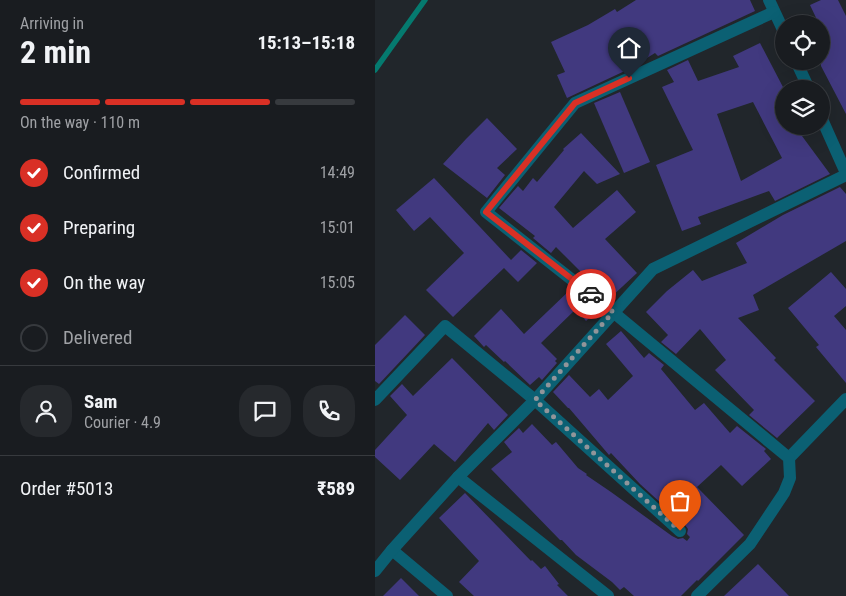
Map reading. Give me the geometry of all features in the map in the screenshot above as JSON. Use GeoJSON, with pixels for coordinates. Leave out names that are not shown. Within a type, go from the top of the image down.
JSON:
{"type":"FeatureCollection","features":[{"type":"Feature","properties":{"kind":"street"},"geometry":{"type":"LineString","coordinates":[[772,6],[575,103],[486,212],[613,312],[789,458]]}},
{"type":"Feature","properties":{"kind":"street"},"geometry":{"type":"LineString","coordinates":[[375,571],[458,477],[535,400],[653,269],[846,174],[829,135]]}},
{"type":"Feature","properties":{"kind":"street"},"geometry":{"type":"LineString","coordinates":[[375,400],[445,326],[535,400],[680,531]]}},
{"type":"Feature","properties":{"kind":"street"},"geometry":{"type":"LineString","coordinates":[[697,596],[750,544],[783,493],[790,478],[789,458],[846,398]]}},
{"type":"Feature","properties":{"kind":"street"},"geometry":{"type":"LineString","coordinates":[[458,477],[608,596]]}},
{"type":"Feature","properties":{"kind":"street"},"geometry":{"type":"LineString","coordinates":[[392,550],[447,596]]}},
{"type":"Feature","properties":{"kind":"building"},"geometry":{"type":"Polygon","coordinates":[[[636,0],[750,0],[755,11],[658,56],[655,53],[629,69],[567,98],[557,75],[565,72],[551,42],[588,25],[615,9],[617,12],[636,0]]]}},
{"type":"Feature","properties":{"kind":"building"},"geometry":{"type":"Polygon","coordinates":[[[821,0],[838,0],[846,16],[846,114],[830,80],[823,70],[830,70],[830,15],[815,15],[810,5],[821,0]]]}},
{"type":"Feature","properties":{"kind":"building"},"geometry":{"type":"Polygon","coordinates":[[[760,43],[779,80],[775,80],[775,135],[804,135],[802,136],[830,174],[775,201],[769,191],[698,217],[701,224],[682,231],[656,165],[693,150],[662,87],[674,82],[667,70],[688,60],[698,81],[739,67],[733,56],[760,43]],[[753,102],[717,114],[741,181],[782,158],[753,102]]]}},
{"type":"Feature","properties":{"kind":"building"},"geometry":{"type":"Polygon","coordinates":[[[620,92],[650,162],[624,173],[594,103],[620,92]]]}},
{"type":"Feature","properties":{"kind":"building"},"geometry":{"type":"Polygon","coordinates":[[[487,118],[517,149],[497,168],[505,175],[487,198],[443,164],[487,118]]]}},
{"type":"Feature","properties":{"kind":"building"},"geometry":{"type":"Polygon","coordinates":[[[581,133],[620,174],[597,184],[584,171],[554,207],[573,228],[617,190],[636,212],[605,239],[637,273],[609,299],[583,278],[585,276],[556,247],[551,253],[533,238],[535,236],[499,208],[518,186],[523,191],[533,178],[537,182],[563,149],[581,133]]]}},
{"type":"Feature","properties":{"kind":"building"},"geometry":{"type":"Polygon","coordinates":[[[434,178],[511,260],[521,250],[537,263],[518,282],[504,268],[453,317],[426,290],[464,253],[430,217],[414,231],[396,210],[434,178]]]}},
{"type":"Feature","properties":{"kind":"building"},"geometry":{"type":"Polygon","coordinates":[[[840,187],[846,194],[846,241],[753,295],[759,310],[738,318],[776,358],[774,360],[815,401],[777,438],[749,415],[754,410],[715,370],[726,360],[700,329],[676,354],[661,342],[668,335],[646,312],[667,291],[693,270],[702,281],[747,263],[736,243],[783,215],[840,187]]]}},
{"type":"Feature","properties":{"kind":"building"},"geometry":{"type":"Polygon","coordinates":[[[831,272],[846,289],[846,306],[834,316],[846,330],[846,383],[816,347],[819,345],[788,308],[831,272]]]}},
{"type":"Feature","properties":{"kind":"building"},"geometry":{"type":"Polygon","coordinates":[[[571,289],[598,310],[586,321],[576,309],[541,343],[557,359],[555,361],[557,363],[542,380],[539,377],[530,385],[486,345],[484,347],[474,336],[501,309],[524,334],[571,289]]]}},
{"type":"Feature","properties":{"kind":"building"},"geometry":{"type":"Polygon","coordinates":[[[405,315],[425,335],[379,384],[375,381],[375,345],[405,315]]]}},
{"type":"Feature","properties":{"kind":"building"},"geometry":{"type":"Polygon","coordinates":[[[621,331],[644,358],[649,353],[664,365],[661,369],[695,410],[704,403],[730,433],[737,426],[766,449],[764,451],[771,459],[742,486],[721,465],[697,487],[744,535],[681,596],[634,596],[624,587],[620,590],[560,540],[491,469],[512,452],[504,442],[519,428],[523,433],[532,424],[552,445],[556,442],[586,475],[672,536],[678,539],[683,538],[687,541],[690,537],[687,534],[688,529],[685,525],[640,484],[611,453],[609,455],[553,392],[569,375],[590,397],[599,389],[608,400],[633,376],[606,344],[621,331]]]}},
{"type":"Feature","properties":{"kind":"building"},"geometry":{"type":"Polygon","coordinates":[[[452,358],[508,415],[494,430],[488,423],[455,462],[434,444],[400,480],[375,457],[375,450],[407,415],[390,396],[402,384],[413,396],[452,358]]]}},
{"type":"Feature","properties":{"kind":"building"},"geometry":{"type":"Polygon","coordinates":[[[465,493],[531,561],[541,569],[545,566],[559,584],[557,585],[568,596],[474,596],[459,582],[479,561],[439,518],[465,493]]]}},
{"type":"Feature","properties":{"kind":"building"},"geometry":{"type":"Polygon","coordinates":[[[758,564],[789,596],[724,596],[758,564]]]}},
{"type":"Feature","properties":{"kind":"building"},"geometry":{"type":"Polygon","coordinates":[[[401,578],[419,596],[383,596],[401,578]]]}},
{"type":"Feature","properties":{"kind":"waterway"},"geometry":{"type":"LineString","coordinates":[[375,70],[425,0]]}},
{"type":"Feature","properties":{"kind":"way so far"},"geometry":{"type":"LineString","coordinates":[[591,294],[613,312],[535,400],[680,531]]}},
{"type":"Feature","properties":{"kind":"route"},"geometry":{"type":"LineString","coordinates":[[591,294],[486,212],[575,103],[629,78]]}}]}
